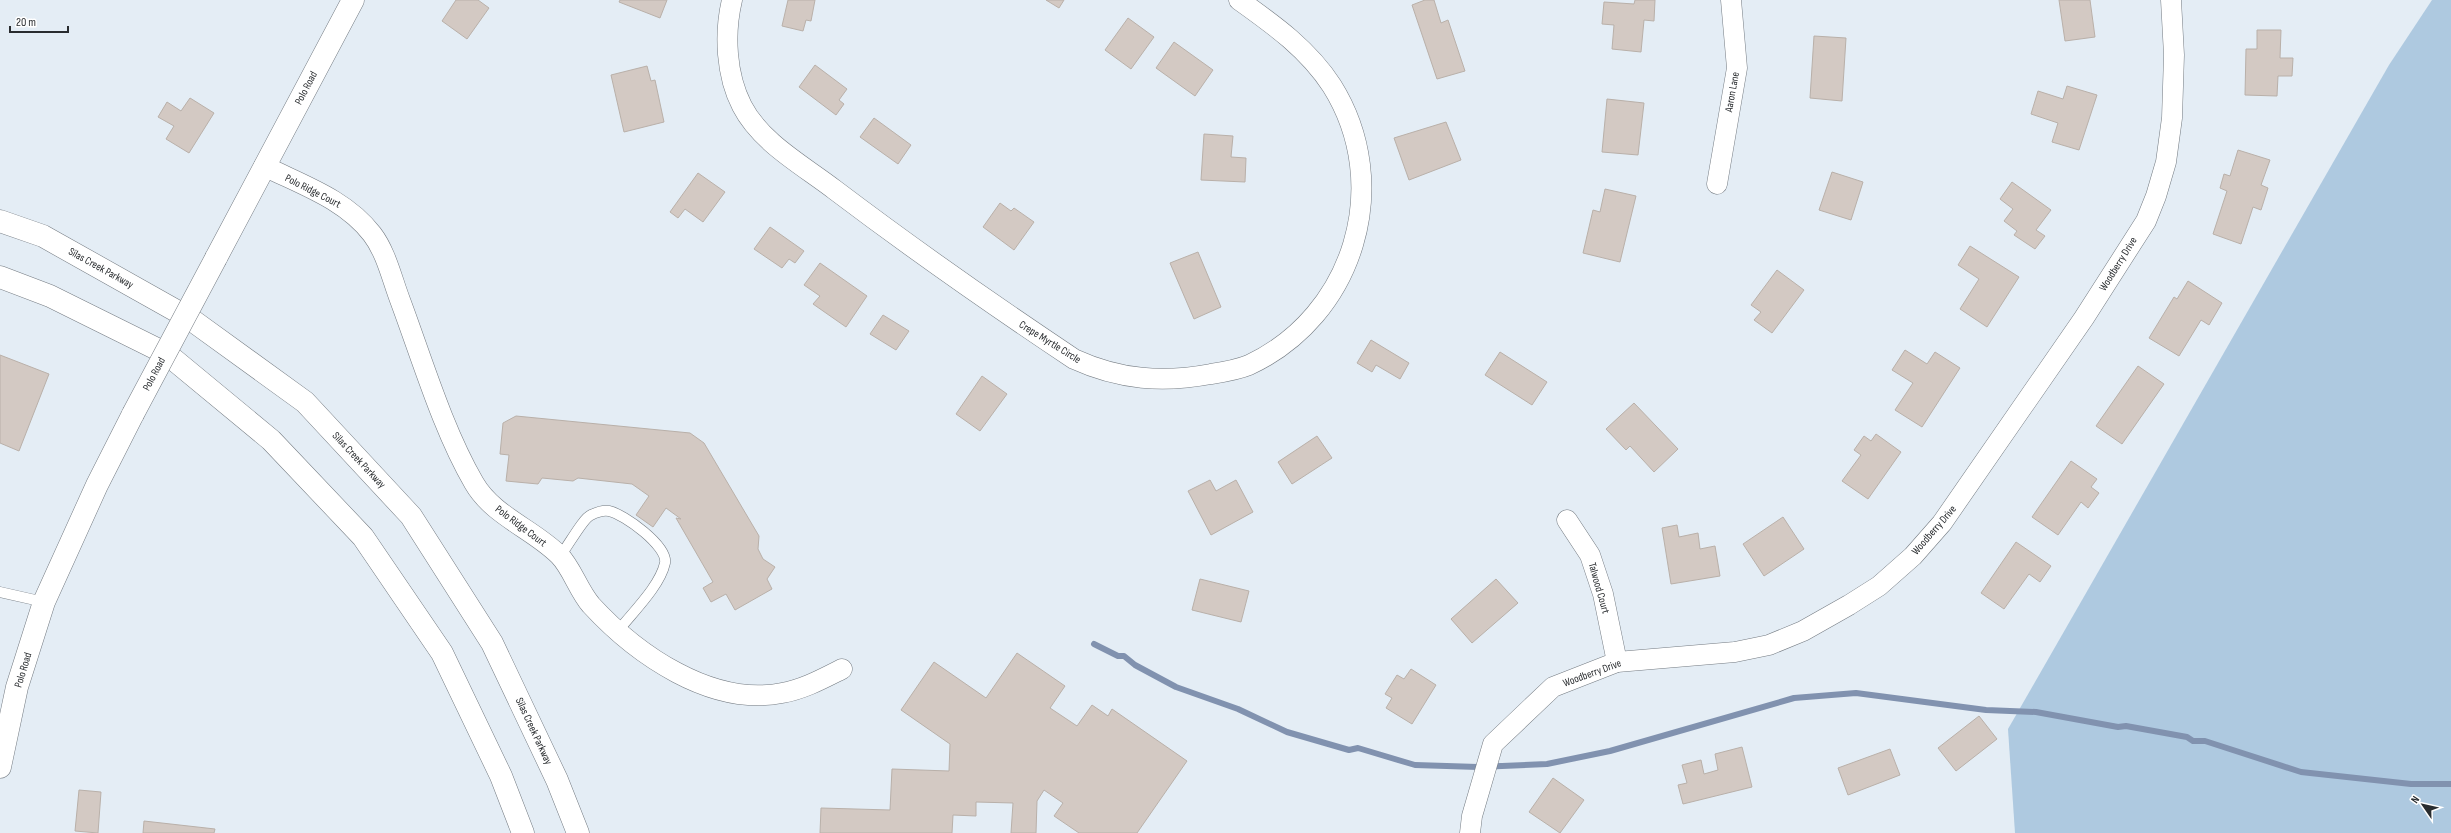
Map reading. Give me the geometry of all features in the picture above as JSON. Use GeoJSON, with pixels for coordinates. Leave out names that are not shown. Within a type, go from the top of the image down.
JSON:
{"type":"FeatureCollection","features":[{"type":"Feature","properties":{"kind":"main road","name":"Polo Road"},"geometry":{"type":"LineString","coordinates":[[0,767],[18,687],[44,602],[97,485],[132,414],[353,0]]}},
{"type":"Feature","properties":{"kind":"main road","name":"Silas Creek Parkway"},"geometry":{"type":"LineString","coordinates":[[0,221],[43,236],[189,318],[310,408],[411,516],[492,643],[557,780],[578,833]]}},
{"type":"Feature","properties":{"kind":"main road"},"geometry":{"type":"LineString","coordinates":[[0,277],[50,296],[167,354],[271,440],[363,537],[442,653],[501,776],[523,833]]}},
{"type":"Feature","properties":{"kind":"street","name":"Crepe Myrtle Circle"},"geometry":{"type":"LineString","coordinates":[[732,0],[728,38],[729,64],[735,91],[752,122],[771,142],[892,232],[1074,360],[1090,367],[1126,375],[1160,380],[1187,379],[1231,371],[1248,365],[1271,353],[1299,331],[1318,312],[1334,291],[1346,266],[1357,233],[1361,206],[1361,171],[1358,144],[1349,119],[1333,87],[1313,60],[1299,46],[1239,0]]}},
{"type":"Feature","properties":{"kind":"street","name":"Aaron Lane"},"geometry":{"type":"LineString","coordinates":[[1717,184],[1736,68],[1731,0]]}},
{"type":"Feature","properties":{"kind":"street","name":"Woodberry Drive"},"geometry":{"type":"LineString","coordinates":[[1470,833],[1472,816],[1493,744],[1553,687],[1617,662],[1735,652],[1769,645],[1803,631],[1879,586],[1912,556],[1942,523],[2080,325],[2146,221],[2156,196],[2166,162],[2172,118],[2174,55],[2171,0]]}},
{"type":"Feature","properties":{"kind":"street","name":"Polo Ridge Court"},"geometry":{"type":"LineString","coordinates":[[264,166],[342,204],[373,236],[386,263],[449,431],[474,484],[489,502],[539,537],[560,556],[590,603],[618,631],[642,650],[682,674],[715,688],[754,695],[781,693],[809,685],[842,669]]}},
{"type":"Feature","properties":{"kind":"street","name":"Talwood Court"},"geometry":{"type":"LineString","coordinates":[[1567,520],[1592,562],[1603,594],[1617,662]]}},
{"type":"Feature","properties":{"kind":"lane"},"geometry":{"type":"LineString","coordinates":[[560,556],[589,515],[602,511],[611,511],[633,524],[661,548],[665,561],[659,578],[618,631]]}},
{"type":"Feature","properties":{"kind":"lane"},"geometry":{"type":"LineString","coordinates":[[0,592],[44,602]]}},
{"type":"Feature","properties":{"kind":"shaded area"},"geometry":{"type":"Polygon","coordinates":[[[2432,0],[2451,0],[2451,833],[2015,833],[2008,729],[2389,65],[2432,0]]]}},
{"type":"Feature","properties":{"kind":"building"},"geometry":{"type":"Polygon","coordinates":[[[456,0],[478,0],[489,8],[467,39],[442,21],[456,0]]]}},
{"type":"Feature","properties":{"kind":"building"},"geometry":{"type":"Polygon","coordinates":[[[620,0],[667,0],[660,18],[619,2],[620,0]]]}},
{"type":"Feature","properties":{"kind":"building"},"geometry":{"type":"Polygon","coordinates":[[[788,0],[815,0],[811,21],[806,20],[803,31],[782,26],[788,0]]]}},
{"type":"Feature","properties":{"kind":"building"},"geometry":{"type":"Polygon","coordinates":[[[1046,0],[1064,0],[1059,8],[1046,0]]]}},
{"type":"Feature","properties":{"kind":"building"},"geometry":{"type":"Polygon","coordinates":[[[1425,0],[1434,0],[1441,23],[1448,20],[1465,71],[1437,79],[1412,5],[1425,0]]]}},
{"type":"Feature","properties":{"kind":"building"},"geometry":{"type":"Polygon","coordinates":[[[1635,0],[1655,0],[1654,21],[1644,20],[1641,52],[1612,49],[1614,25],[1602,24],[1604,2],[1634,4],[1635,0]]]}},
{"type":"Feature","properties":{"kind":"building"},"geometry":{"type":"Polygon","coordinates":[[[2059,0],[2090,0],[2095,37],[2065,41],[2059,0]]]}},
{"type":"Feature","properties":{"kind":"building"},"geometry":{"type":"Polygon","coordinates":[[[1128,18],[1154,37],[1131,69],[1105,50],[1128,18]]]}},
{"type":"Feature","properties":{"kind":"building"},"geometry":{"type":"Polygon","coordinates":[[[2257,30],[2281,30],[2280,58],[2293,58],[2292,76],[2278,76],[2277,96],[2245,95],[2246,49],[2257,49],[2257,30]]]}},
{"type":"Feature","properties":{"kind":"building"},"geometry":{"type":"Polygon","coordinates":[[[1814,36],[1846,38],[1842,101],[1810,98],[1814,36]]]}},
{"type":"Feature","properties":{"kind":"building"},"geometry":{"type":"Polygon","coordinates":[[[1174,42],[1213,70],[1195,96],[1156,68],[1174,42]]]}},
{"type":"Feature","properties":{"kind":"building"},"geometry":{"type":"Polygon","coordinates":[[[815,65],[847,89],[839,100],[844,104],[836,115],[799,87],[815,65]]]}},
{"type":"Feature","properties":{"kind":"building"},"geometry":{"type":"Polygon","coordinates":[[[647,66],[651,81],[655,80],[664,122],[624,132],[611,75],[647,66]]]}},
{"type":"Feature","properties":{"kind":"building"},"geometry":{"type":"Polygon","coordinates":[[[2067,86],[2097,95],[2079,150],[2052,142],[2058,123],[2031,114],[2038,91],[2063,99],[2067,86]]]}},
{"type":"Feature","properties":{"kind":"building"},"geometry":{"type":"Polygon","coordinates":[[[190,98],[214,113],[189,153],[166,139],[174,126],[158,117],[167,102],[181,111],[190,98]]]}},
{"type":"Feature","properties":{"kind":"building"},"geometry":{"type":"Polygon","coordinates":[[[1607,99],[1644,103],[1638,155],[1602,152],[1607,99]]]}},
{"type":"Feature","properties":{"kind":"building"},"geometry":{"type":"Polygon","coordinates":[[[874,118],[911,145],[898,164],[860,137],[874,118]]]}},
{"type":"Feature","properties":{"kind":"building"},"geometry":{"type":"Polygon","coordinates":[[[1446,122],[1461,160],[1409,180],[1394,138],[1446,122]]]}},
{"type":"Feature","properties":{"kind":"building"},"geometry":{"type":"Polygon","coordinates":[[[1204,134],[1233,136],[1231,157],[1246,158],[1245,182],[1201,180],[1204,134]]]}},
{"type":"Feature","properties":{"kind":"building"},"geometry":{"type":"Polygon","coordinates":[[[2238,150],[2270,160],[2261,185],[2268,188],[2261,210],[2253,207],[2241,244],[2213,234],[2227,191],[2220,188],[2224,174],[2230,176],[2238,150]]]}},
{"type":"Feature","properties":{"kind":"building"},"geometry":{"type":"Polygon","coordinates":[[[1832,172],[1863,182],[1851,220],[1819,210],[1832,172]]]}},
{"type":"Feature","properties":{"kind":"building"},"geometry":{"type":"Polygon","coordinates":[[[698,173],[725,192],[703,222],[685,209],[678,218],[670,212],[698,173]]]}},
{"type":"Feature","properties":{"kind":"building"},"geometry":{"type":"Polygon","coordinates":[[[2012,182],[2051,210],[2036,230],[2045,236],[2035,249],[2014,235],[2017,231],[2004,221],[2013,209],[2000,199],[2012,182]]]}},
{"type":"Feature","properties":{"kind":"building"},"geometry":{"type":"Polygon","coordinates":[[[1605,189],[1636,196],[1620,262],[1583,253],[1593,210],[1600,212],[1605,189]]]}},
{"type":"Feature","properties":{"kind":"building"},"geometry":{"type":"Polygon","coordinates":[[[1000,203],[1011,211],[1014,208],[1034,222],[1014,250],[983,227],[1000,203]]]}},
{"type":"Feature","properties":{"kind":"building"},"geometry":{"type":"Polygon","coordinates":[[[770,227],[804,251],[795,263],[789,259],[782,268],[754,249],[770,227]]]}},
{"type":"Feature","properties":{"kind":"building"},"geometry":{"type":"Polygon","coordinates":[[[1970,246],[2019,277],[1987,327],[1960,309],[1979,279],[1958,265],[1970,246]]]}},
{"type":"Feature","properties":{"kind":"building"},"geometry":{"type":"Polygon","coordinates":[[[1198,252],[1221,307],[1194,319],[1170,263],[1198,252]]]}},
{"type":"Feature","properties":{"kind":"building"},"geometry":{"type":"Polygon","coordinates":[[[820,263],[867,296],[846,327],[813,304],[820,296],[804,285],[820,263]]]}},
{"type":"Feature","properties":{"kind":"building"},"geometry":{"type":"Polygon","coordinates":[[[1777,270],[1804,290],[1772,333],[1754,320],[1761,312],[1751,305],[1777,270]]]}},
{"type":"Feature","properties":{"kind":"building"},"geometry":{"type":"Polygon","coordinates":[[[2188,281],[2222,303],[2209,325],[2201,320],[2179,356],[2149,338],[2174,297],[2177,299],[2188,281]]]}},
{"type":"Feature","properties":{"kind":"building"},"geometry":{"type":"Polygon","coordinates":[[[883,315],[909,331],[896,350],[870,334],[883,315]]]}},
{"type":"Feature","properties":{"kind":"building"},"geometry":{"type":"Polygon","coordinates":[[[1371,340],[1409,363],[1400,379],[1376,365],[1372,372],[1357,363],[1371,340]]]}},
{"type":"Feature","properties":{"kind":"building"},"geometry":{"type":"Polygon","coordinates":[[[1905,350],[1927,364],[1935,352],[1960,368],[1922,427],[1895,410],[1913,383],[1892,370],[1905,350]]]}},
{"type":"Feature","properties":{"kind":"building"},"geometry":{"type":"Polygon","coordinates":[[[1500,352],[1547,382],[1532,405],[1485,375],[1500,352]]]}},
{"type":"Feature","properties":{"kind":"building"},"geometry":{"type":"Polygon","coordinates":[[[0,355],[49,374],[19,451],[0,443],[0,355]]]}},
{"type":"Feature","properties":{"kind":"building"},"geometry":{"type":"Polygon","coordinates":[[[2138,366],[2164,384],[2122,444],[2096,426],[2138,366]]]}},
{"type":"Feature","properties":{"kind":"building"},"geometry":{"type":"Polygon","coordinates":[[[982,376],[1007,394],[980,431],[956,414],[982,376]]]}},
{"type":"Feature","properties":{"kind":"building"},"geometry":{"type":"Polygon","coordinates":[[[1634,403],[1678,449],[1654,472],[1630,446],[1626,450],[1606,429],[1634,403]]]}},
{"type":"Feature","properties":{"kind":"building"},"geometry":{"type":"Polygon","coordinates":[[[516,416],[690,433],[704,443],[759,536],[758,549],[763,559],[775,567],[767,579],[772,589],[735,610],[726,594],[711,602],[703,588],[713,582],[676,518],[681,519],[666,508],[653,527],[636,515],[649,496],[632,484],[578,478],[573,481],[542,478],[538,484],[506,481],[509,455],[500,454],[503,423],[516,416]]]}},
{"type":"Feature","properties":{"kind":"building"},"geometry":{"type":"Polygon","coordinates":[[[1876,434],[1901,452],[1868,499],[1842,481],[1861,455],[1854,450],[1864,436],[1871,441],[1876,434]]]}},
{"type":"Feature","properties":{"kind":"building"},"geometry":{"type":"Polygon","coordinates":[[[1317,436],[1332,458],[1292,484],[1278,462],[1317,436]]]}},
{"type":"Feature","properties":{"kind":"building"},"geometry":{"type":"Polygon","coordinates":[[[2071,461],[2097,479],[2091,487],[2099,493],[2088,508],[2081,502],[2058,535],[2032,517],[2071,461]]]}},
{"type":"Feature","properties":{"kind":"building"},"geometry":{"type":"Polygon","coordinates":[[[1210,480],[1216,491],[1236,480],[1253,512],[1211,535],[1188,491],[1210,480]]]}},
{"type":"Feature","properties":{"kind":"building"},"geometry":{"type":"Polygon","coordinates":[[[1783,517],[1804,549],[1764,576],[1743,544],[1783,517]]]}},
{"type":"Feature","properties":{"kind":"building"},"geometry":{"type":"Polygon","coordinates":[[[1677,525],[1679,537],[1698,533],[1700,549],[1715,546],[1720,576],[1671,584],[1662,528],[1677,525]]]}},
{"type":"Feature","properties":{"kind":"building"},"geometry":{"type":"Polygon","coordinates":[[[2016,542],[2051,566],[2040,582],[2029,574],[2004,609],[1981,593],[2016,542]]]}},
{"type":"Feature","properties":{"kind":"building"},"geometry":{"type":"Polygon","coordinates":[[[1200,579],[1249,591],[1241,622],[1192,610],[1200,579]]]}},
{"type":"Feature","properties":{"kind":"building"},"geometry":{"type":"Polygon","coordinates":[[[1496,579],[1518,603],[1472,643],[1451,619],[1496,579]]]}},
{"type":"Feature","properties":{"kind":"building"},"geometry":{"type":"Polygon","coordinates":[[[1017,653],[1065,686],[1050,708],[1077,726],[1092,705],[1108,716],[1112,709],[1187,761],[1137,833],[1079,833],[1054,816],[1063,803],[1044,790],[1037,801],[1036,833],[1011,833],[1013,803],[976,802],[976,816],[953,815],[952,833],[820,833],[821,808],[890,810],[892,769],[949,771],[950,744],[901,710],[934,662],[986,698],[1017,653]]]}},
{"type":"Feature","properties":{"kind":"building"},"geometry":{"type":"Polygon","coordinates":[[[1411,669],[1436,685],[1412,724],[1386,708],[1392,698],[1385,694],[1397,675],[1404,679],[1411,669]]]}},
{"type":"Feature","properties":{"kind":"building"},"geometry":{"type":"Polygon","coordinates":[[[1979,716],[1997,739],[1956,771],[1938,748],[1979,716]]]}},
{"type":"Feature","properties":{"kind":"building"},"geometry":{"type":"Polygon","coordinates":[[[1742,747],[1752,787],[1683,804],[1678,785],[1687,783],[1682,765],[1701,760],[1704,774],[1718,770],[1715,754],[1742,747]]]}},
{"type":"Feature","properties":{"kind":"building"},"geometry":{"type":"Polygon","coordinates":[[[1890,749],[1900,775],[1848,795],[1838,768],[1890,749]]]}},
{"type":"Feature","properties":{"kind":"building"},"geometry":{"type":"Polygon","coordinates":[[[1553,778],[1584,800],[1560,833],[1529,812],[1553,778]]]}},
{"type":"Feature","properties":{"kind":"building"},"geometry":{"type":"Polygon","coordinates":[[[79,790],[101,792],[98,833],[75,831],[79,790]]]}},
{"type":"Feature","properties":{"kind":"building"},"geometry":{"type":"Polygon","coordinates":[[[144,821],[215,829],[214,833],[143,833],[144,821]]]}},
{"type":"Feature","properties":{"kind":"waterway"},"geometry":{"type":"LineString","coordinates":[[1094,644],[1118,656],[1124,656],[1135,665],[1176,687],[1238,709],[1287,732],[1349,750],[1358,748],[1415,765],[1478,767],[1547,764],[1610,751],[1794,698],[1856,693],[1986,710],[2036,712],[2118,727],[2126,726],[2187,737],[2193,741],[2205,741],[2301,772],[2411,784],[2451,784]]}}]}
